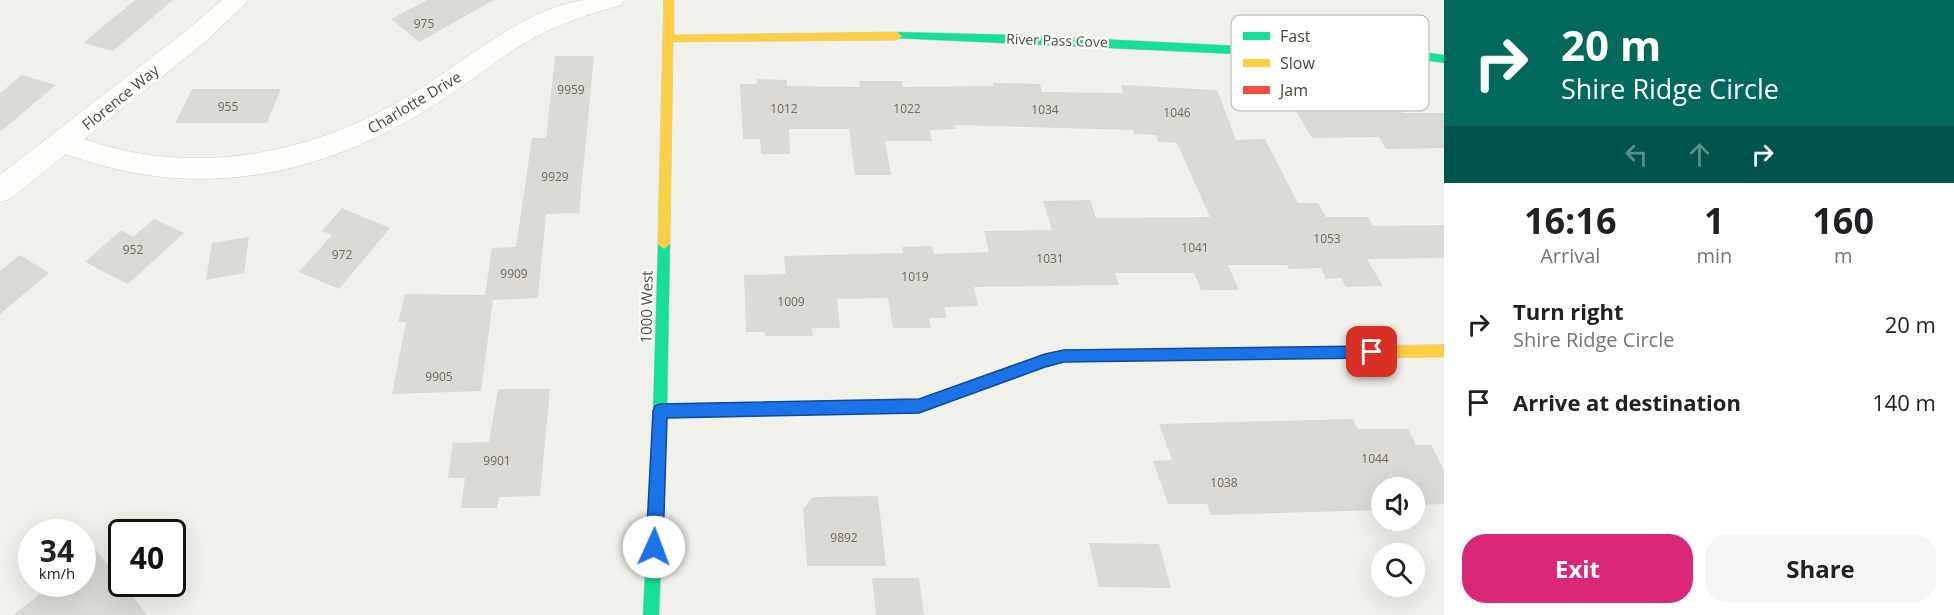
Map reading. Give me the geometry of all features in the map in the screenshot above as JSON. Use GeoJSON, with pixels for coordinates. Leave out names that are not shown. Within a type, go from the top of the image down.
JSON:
{"type":"FeatureCollection","features":[{"type":"Feature","properties":{"kind":"street","name":"Florence Way"},"geometry":{"type":"LineString","coordinates":[[0,191],[196,36],[237,0]]}},
{"type":"Feature","properties":{"kind":"street","name":"Charlotte Drive"},"geometry":{"type":"LineString","coordinates":[[63,142],[115,160],[156,167],[201,170],[248,166],[302,155],[385,123],[535,27],[589,6],[613,0]]}},
{"type":"Feature","properties":{"kind":"street","name":"1000 West"},"geometry":{"type":"LineString","coordinates":[[651,615],[660,411],[669,0]]}},
{"type":"Feature","properties":{"kind":"street","name":"River Pass Cove"},"geometry":{"type":"LineString","coordinates":[[668,39],[893,36],[1143,43],[1231,49]]}},
{"type":"Feature","properties":{"kind":"street","name":"River Pass Cove"},"geometry":{"type":"LineString","coordinates":[[1429,57],[1444,59]]}},
{"type":"Feature","properties":{"kind":"street"},"geometry":{"type":"LineString","coordinates":[[660,411],[919,406],[1064,356],[1444,351]]}},
{"type":"Feature","properties":{"kind":"building"},"geometry":{"type":"Polygon","coordinates":[[[135,0],[173,0],[113,51],[83,43],[135,0]]]}},
{"type":"Feature","properties":{"kind":"building"},"geometry":{"type":"Polygon","coordinates":[[[427,0],[494,0],[419,42],[391,19],[427,0]]]}},
{"type":"Feature","properties":{"kind":"building"},"geometry":{"type":"Polygon","coordinates":[[[555,56],[594,56],[579,213],[546,214],[538,298],[493,300],[481,391],[392,394],[406,322],[398,322],[405,294],[485,295],[492,248],[516,247],[532,138],[546,138],[555,56]]]}},
{"type":"Feature","properties":{"kind":"building"},"geometry":{"type":"Polygon","coordinates":[[[22,75],[56,85],[0,132],[0,93],[22,75]]]}},
{"type":"Feature","properties":{"kind":"building"},"geometry":{"type":"Polygon","coordinates":[[[757,79],[787,80],[787,86],[860,87],[859,81],[902,81],[903,87],[994,86],[993,83],[1040,84],[1042,92],[1123,93],[1121,85],[1217,90],[1236,140],[1265,139],[1298,203],[1318,203],[1326,217],[1368,217],[1373,226],[1444,225],[1444,258],[1367,259],[1383,286],[1346,287],[1341,278],[1326,279],[1321,268],[1289,269],[1287,265],[1228,265],[1239,290],[1201,290],[1194,273],[1115,273],[1119,285],[974,287],[978,306],[944,307],[947,318],[929,318],[931,328],[893,328],[888,298],[837,299],[840,328],[812,328],[813,336],[765,336],[765,332],[746,332],[744,275],[786,274],[784,256],[903,253],[902,247],[932,246],[934,254],[989,252],[984,231],[1052,230],[1043,201],[1090,200],[1096,218],[1210,217],[1177,143],[1158,142],[1156,135],[1134,134],[1133,130],[955,125],[956,129],[930,130],[932,141],[885,141],[891,175],[855,175],[849,129],[789,129],[790,154],[761,154],[760,139],[743,139],[740,84],[757,84],[757,79]]]}},
{"type":"Feature","properties":{"kind":"building"},"geometry":{"type":"Polygon","coordinates":[[[192,89],[281,89],[267,123],[175,123],[192,89]]]}},
{"type":"Feature","properties":{"kind":"building"},"geometry":{"type":"Polygon","coordinates":[[[1296,111],[1444,113],[1444,148],[1386,149],[1379,137],[1312,138],[1296,111]]]}},
{"type":"Feature","properties":{"kind":"building"},"geometry":{"type":"Polygon","coordinates":[[[342,208],[390,228],[339,289],[299,272],[332,235],[322,231],[342,208]]]}},
{"type":"Feature","properties":{"kind":"building"},"geometry":{"type":"Polygon","coordinates":[[[154,219],[184,233],[128,284],[85,262],[121,230],[133,237],[154,219]]]}},
{"type":"Feature","properties":{"kind":"building"},"geometry":{"type":"Polygon","coordinates":[[[249,237],[244,273],[206,280],[212,243],[249,237]]]}},
{"type":"Feature","properties":{"kind":"building"},"geometry":{"type":"Polygon","coordinates":[[[20,255],[49,273],[0,314],[0,271],[20,255]]]}},
{"type":"Feature","properties":{"kind":"building"},"geometry":{"type":"Polygon","coordinates":[[[498,389],[550,389],[540,496],[499,497],[497,508],[461,508],[465,478],[448,478],[453,443],[489,442],[498,389]]]}},
{"type":"Feature","properties":{"kind":"building"},"geometry":{"type":"Polygon","coordinates":[[[1353,419],[1358,429],[1408,429],[1416,445],[1431,445],[1444,470],[1444,504],[1425,505],[1425,477],[1371,477],[1371,510],[1211,515],[1207,504],[1168,504],[1153,461],[1172,460],[1159,424],[1353,419]]]}},
{"type":"Feature","properties":{"kind":"building"},"geometry":{"type":"Polygon","coordinates":[[[878,496],[886,566],[807,566],[803,509],[813,497],[878,496]]]}},
{"type":"Feature","properties":{"kind":"building"},"geometry":{"type":"Polygon","coordinates":[[[1089,543],[1159,544],[1171,588],[1099,587],[1089,543]]]}},
{"type":"Feature","properties":{"kind":"building"},"geometry":{"type":"Polygon","coordinates":[[[96,550],[108,565],[108,597],[133,597],[147,615],[13,615],[36,597],[96,597],[96,550]]]}},
{"type":"Feature","properties":{"kind":"building"},"geometry":{"type":"Polygon","coordinates":[[[872,578],[919,578],[924,615],[876,615],[872,578]]]}},
{"type":"Feature","properties":{"kind":"traffic: fast"},"geometry":{"type":"LineString","coordinates":[[897,36],[1019,39],[1231,50]]}},
{"type":"Feature","properties":{"kind":"traffic: fast"},"geometry":{"type":"LineString","coordinates":[[1429,57],[1444,59]]}},
{"type":"Feature","properties":{"kind":"traffic: fast"},"geometry":{"type":"LineString","coordinates":[[651,615],[660,411],[664,244]]}},
{"type":"Feature","properties":{"kind":"traffic: slow"},"geometry":{"type":"LineString","coordinates":[[664,244],[669,0]]}},
{"type":"Feature","properties":{"kind":"traffic: slow"},"geometry":{"type":"LineString","coordinates":[[668,39],[897,36]]}},
{"type":"Feature","properties":{"kind":"traffic: slow"},"geometry":{"type":"LineString","coordinates":[[1028,367],[1064,356],[1444,351]]}},
{"type":"Feature","properties":{"kind":"traffic: jam"},"geometry":{"type":"LineString","coordinates":[[660,411],[919,406],[1028,367]]}},
{"type":"Feature","properties":{"kind":"route"},"geometry":{"type":"LineString","coordinates":[[654,547],[660,411],[919,406],[1064,356],[1372,352]]}}]}
